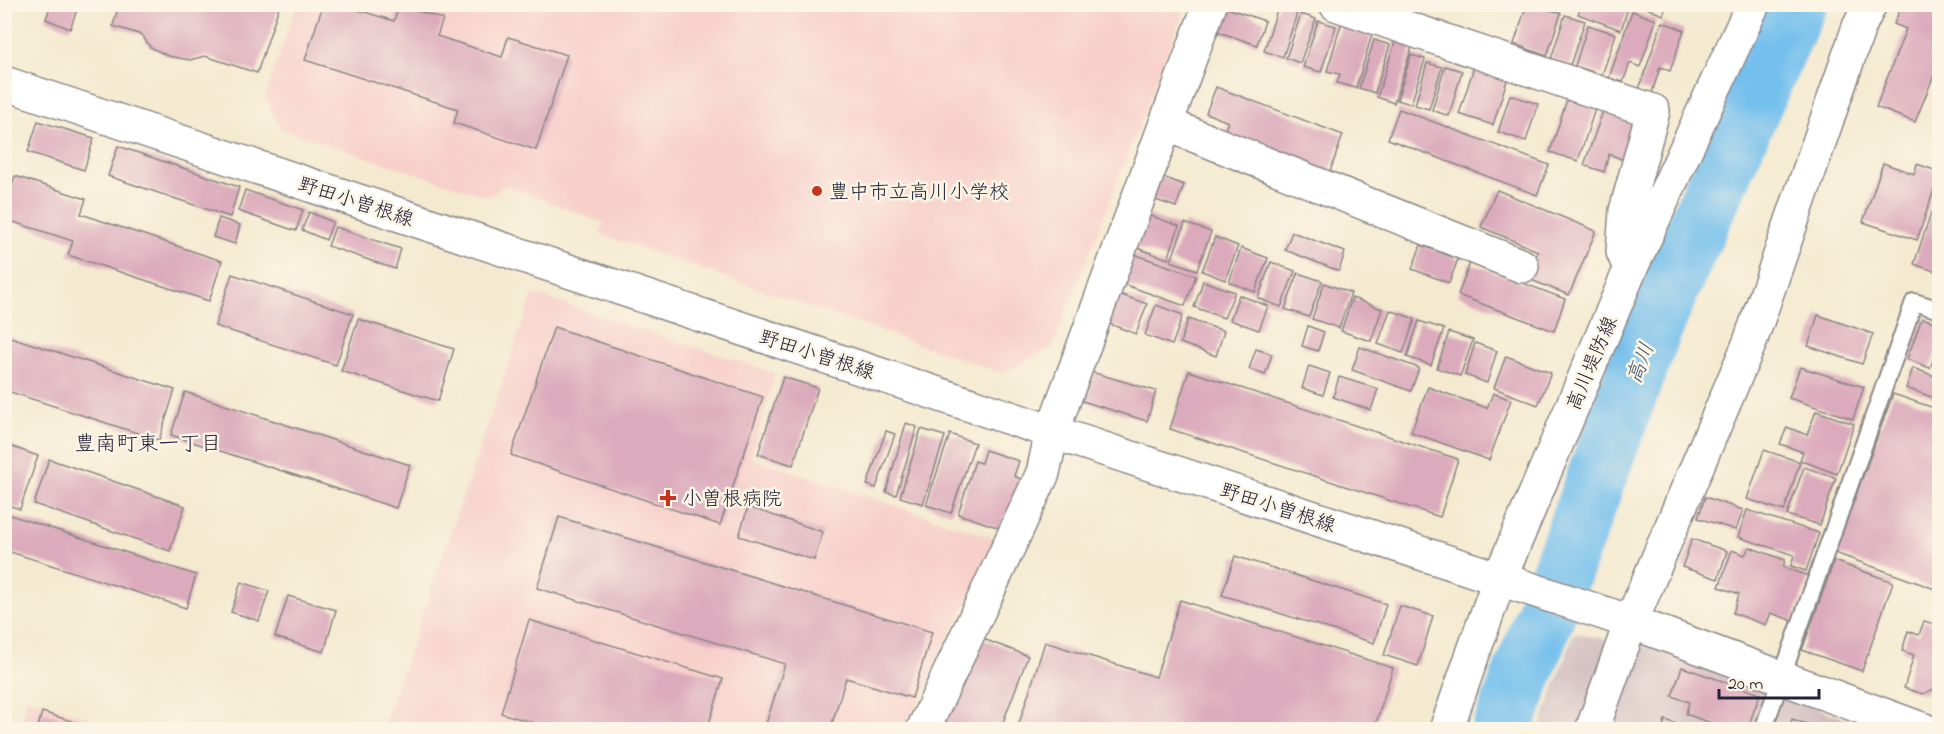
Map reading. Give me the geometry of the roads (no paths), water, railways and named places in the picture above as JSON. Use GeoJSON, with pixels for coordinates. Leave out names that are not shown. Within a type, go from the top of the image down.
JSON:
{"type":"FeatureCollection","features":[{"type":"Feature","properties":{"kind":"street"},"geometry":{"type":"LineString","coordinates":[[923,729],[1043,473],[1052,432],[1210,4]]}},
{"type":"Feature","properties":{"kind":"street"},"geometry":{"type":"LineString","coordinates":[[1336,4],[1653,111],[1626,211],[1623,252],[1630,270]]}},
{"type":"Feature","properties":{"kind":"street","name":"高川堤防線"},"geometry":{"type":"LineString","coordinates":[[1446,729],[1499,580],[1630,270],[1753,4]]}},
{"type":"Feature","properties":{"kind":"street"},"geometry":{"type":"LineString","coordinates":[[1592,729],[1631,622],[1750,342],[1859,27],[1870,4]]}},
{"type":"Feature","properties":{"kind":"street","name":"野田小曽根線"},"geometry":{"type":"LineString","coordinates":[[4,83],[1631,622],[1923,729]]}},
{"type":"Feature","properties":{"kind":"street"},"geometry":{"type":"LineString","coordinates":[[1166,124],[1522,266]]}},
{"type":"Feature","properties":{"kind":"lane"},"geometry":{"type":"LineString","coordinates":[[1763,729],[1914,302],[1940,310]]}},
{"type":"Feature","properties":{"kind":"waterway","name":"高川"},"geometry":{"type":"LineString","coordinates":[[1502,730],[1655,321],[1797,4]]}},
{"type":"Feature","properties":{"kind":"place","name":"豊中市立高川小学校"},"geometry":{"type":"Point","coordinates":[817,191]}},
{"type":"Feature","properties":{"kind":"place","name":"小曽根病院"},"geometry":{"type":"Point","coordinates":[668,498]}},
{"type":"Feature","properties":{"kind":"district","name":"豊南町東一丁目"},"geometry":{"type":"Point","coordinates":[148,443]}}]}
